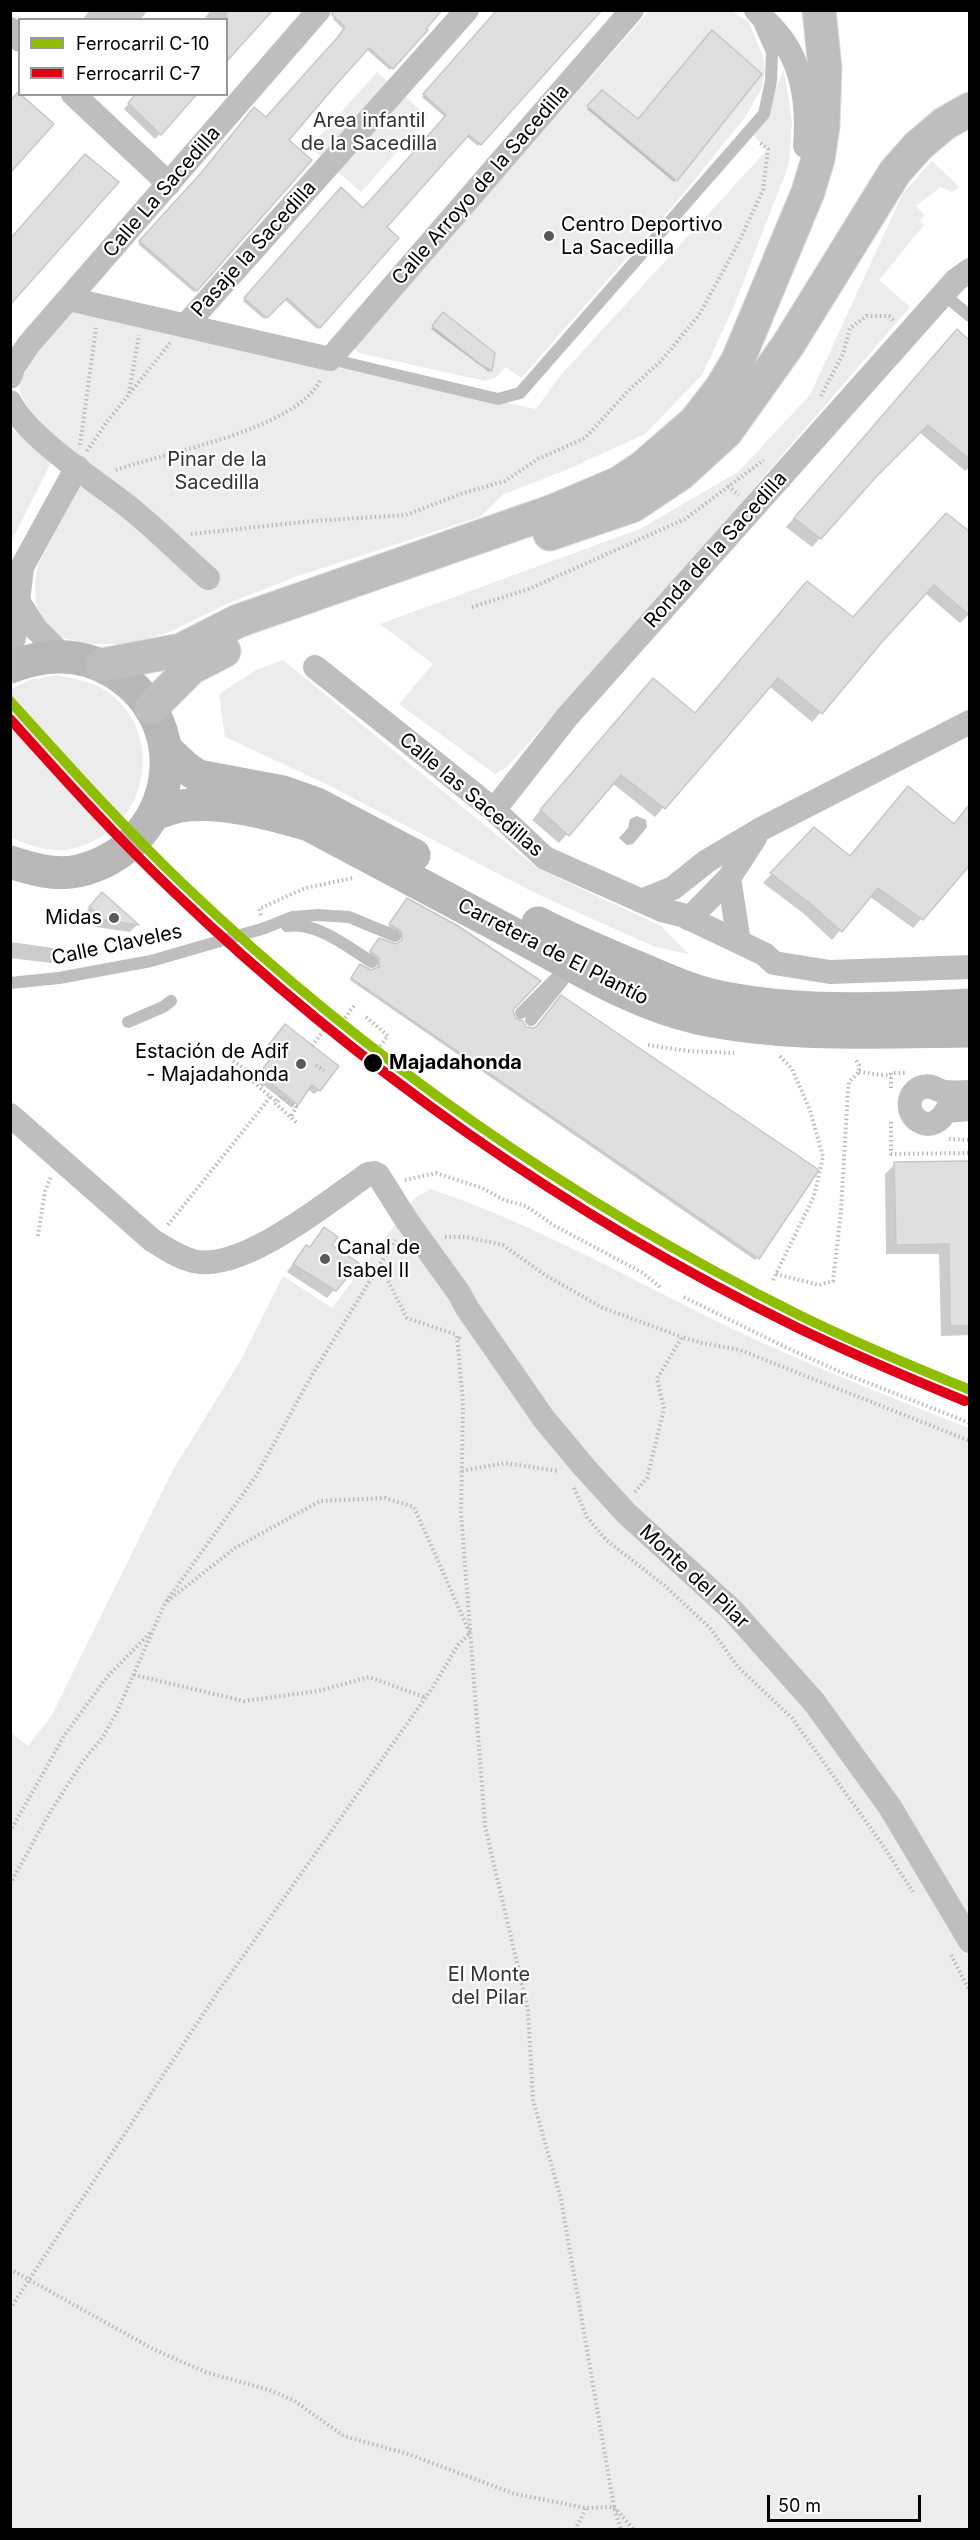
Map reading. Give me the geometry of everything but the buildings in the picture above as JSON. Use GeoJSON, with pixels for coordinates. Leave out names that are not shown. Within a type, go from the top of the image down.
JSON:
{"type":"FeatureCollection","features":[{"type":"Feature","properties":{"kind":"highway"},"geometry":{"type":"LineString","coordinates":[[102,665],[181,650],[238,621],[553,511],[619,483],[643,467],[695,422],[722,387],[738,360],[756,321],[818,159],[823,126],[825,68],[819,10]]}},
{"type":"Feature","properties":{"kind":"highway"},"geometry":{"type":"LineString","coordinates":[[151,708],[191,668],[244,640],[632,506],[680,474],[726,432],[788,345],[895,172],[918,146],[944,124],[969,110]]}},
{"type":"Feature","properties":{"kind":"street","name":"Calle La Sacedilla"},"geometry":{"type":"LineString","coordinates":[[10,376],[25,349],[319,10]]}},
{"type":"Feature","properties":{"kind":"street","name":"Pasaje la Sacedilla"},"geometry":{"type":"LineString","coordinates":[[184,326],[467,10]]}},
{"type":"Feature","properties":{"kind":"street","name":"Calle Arroyo de la Sacedilla"},"geometry":{"type":"LineString","coordinates":[[330,360],[632,10]]}},
{"type":"Feature","properties":{"kind":"street"},"geometry":{"type":"LineString","coordinates":[[755,10],[785,42],[802,80],[807,116],[805,155],[796,195],[792,230]]}},
{"type":"Feature","properties":{"kind":"street"},"geometry":{"type":"LineString","coordinates":[[75,96],[169,184]]}},
{"type":"Feature","properties":{"kind":"street","name":"Ronda de la Sacedilla"},"geometry":{"type":"LineString","coordinates":[[494,810],[567,717],[943,294],[969,270]]}},
{"type":"Feature","properties":{"kind":"street"},"geometry":{"type":"LineString","coordinates":[[69,299],[330,360]]}},
{"type":"Feature","properties":{"kind":"street"},"geometry":{"type":"LineString","coordinates":[[10,402],[17,415],[30,428],[131,509],[208,578]]}},
{"type":"Feature","properties":{"kind":"street"},"geometry":{"type":"LineString","coordinates":[[10,649],[22,567],[84,473]]}},
{"type":"Feature","properties":{"kind":"street"},"geometry":{"type":"LineString","coordinates":[[18,602],[36,629],[63,656]]}},
{"type":"Feature","properties":{"kind":"street"},"geometry":{"type":"LineString","coordinates":[[10,668],[33,659],[63,656],[102,665],[130,682],[151,708],[161,727],[166,749],[166,783],[155,814],[135,842],[108,861],[76,872],[42,872],[10,862]]}},
{"type":"Feature","properties":{"kind":"street","name":"Calle las Sacedillas"},"geometry":{"type":"LineString","coordinates":[[315,667],[494,810],[545,858],[662,910],[685,917],[764,954],[774,963],[830,972],[969,967]]}},
{"type":"Feature","properties":{"kind":"street"},"geometry":{"type":"LineString","coordinates":[[641,901],[657,896],[687,879],[707,861],[761,829],[969,722]]}},
{"type":"Feature","properties":{"kind":"street","name":"Carretera de El Plantío"},"geometry":{"type":"LineString","coordinates":[[166,749],[198,776],[283,792],[317,804],[562,936],[709,994],[757,1003],[838,1008],[969,1005]]}},
{"type":"Feature","properties":{"kind":"street","name":"Carretera de El Plantío"},"geometry":{"type":"LineString","coordinates":[[155,814],[179,806],[206,804],[280,816],[309,825],[635,997],[696,1018],[755,1028],[904,1033],[969,1031]]}},
{"type":"Feature","properties":{"kind":"street"},"geometry":{"type":"LineString","coordinates":[[685,917],[729,878],[761,829]]}},
{"type":"Feature","properties":{"kind":"street"},"geometry":{"type":"LineString","coordinates":[[729,878],[739,942]]}},
{"type":"Feature","properties":{"kind":"street"},"geometry":{"type":"LineString","coordinates":[[685,917],[687,879]]}},
{"type":"Feature","properties":{"kind":"street"},"geometry":{"type":"LineString","coordinates":[[764,954],[776,950],[830,955],[969,952]]}},
{"type":"Feature","properties":{"kind":"street"},"geometry":{"type":"LineString","coordinates":[[904,1033],[916,1024],[932,1019],[969,1014]]}},
{"type":"Feature","properties":{"kind":"street"},"geometry":{"type":"LineString","coordinates":[[969,1092],[943,1092],[931,1086],[925,1086],[914,1093],[909,1104],[916,1119],[927,1124],[938,1121],[946,1111],[969,1109]]}},
{"type":"Feature","properties":{"kind":"street"},"geometry":{"type":"LineString","coordinates":[[10,1115],[152,1240],[173,1253],[195,1261],[212,1262],[229,1258],[258,1246],[321,1209],[368,1174],[378,1175],[384,1184]]}},
{"type":"Feature","properties":{"kind":"street","name":"Monte del Pilar"},"geometry":{"type":"LineString","coordinates":[[384,1184],[578,1470],[732,1610],[814,1702],[890,1807],[959,1945]]}},
{"type":"Feature","properties":{"kind":"lane"},"geometry":{"type":"LineString","coordinates":[[330,360],[498,399],[520,393],[764,114],[771,81],[772,52],[755,10]]}},
{"type":"Feature","properties":{"kind":"lane"},"geometry":{"type":"LineString","coordinates":[[943,294],[969,316]]}},
{"type":"Feature","properties":{"kind":"lane"},"geometry":{"type":"LineString","coordinates":[[264,928],[292,917],[339,916],[349,917],[395,936]]}},
{"type":"Feature","properties":{"kind":"lane"},"geometry":{"type":"LineString","coordinates":[[264,928],[299,925],[312,927],[372,962]]}},
{"type":"Feature","properties":{"kind":"lane","name":"Calle Claveles"},"geometry":{"type":"LineString","coordinates":[[10,983],[59,978],[151,961],[264,928]]}},
{"type":"Feature","properties":{"kind":"lane"},"geometry":{"type":"LineString","coordinates":[[520,1013],[573,965]]}},
{"type":"Feature","properties":{"kind":"lane"},"geometry":{"type":"LineString","coordinates":[[531,1020],[573,965]]}},
{"type":"Feature","properties":{"kind":"lane"},"geometry":{"type":"LineString","coordinates":[[10,978],[31,981]]}},
{"type":"Feature","properties":{"kind":"lane"},"geometry":{"type":"LineString","coordinates":[[128,1022],[163,1007],[171,1001]]}},
{"type":"Feature","properties":{"kind":"path"},"geometry":{"type":"LineString","coordinates":[[84,473],[98,306]]}},
{"type":"Feature","properties":{"kind":"path"},"geometry":{"type":"LineString","coordinates":[[129,393],[142,316]]}},
{"type":"Feature","properties":{"kind":"path"},"geometry":{"type":"LineString","coordinates":[[84,473],[106,423],[184,326]]}},
{"type":"Feature","properties":{"kind":"path"},"geometry":{"type":"LineString","coordinates":[[84,473],[124,467],[224,440],[289,410],[307,399],[330,360]]}},
{"type":"Feature","properties":{"kind":"path"},"geometry":{"type":"LineString","coordinates":[[305,888],[358,877]]}},
{"type":"Feature","properties":{"kind":"path"},"geometry":{"type":"LineString","coordinates":[[345,1018],[355,1004]]}},
{"type":"Feature","properties":{"kind":"path"},"geometry":{"type":"LineString","coordinates":[[366,1017],[388,1036],[380,1046]]}},
{"type":"Feature","properties":{"kind":"path"},"geometry":{"type":"LineString","coordinates":[[312,1046],[324,1030]]}},
{"type":"Feature","properties":{"kind":"path"},"geometry":{"type":"LineString","coordinates":[[648,1045],[688,1051],[736,1053]]}},
{"type":"Feature","properties":{"kind":"path"},"geometry":{"type":"LineString","coordinates":[[772,1280],[814,1196],[824,1157],[810,1110],[792,1069],[784,1056],[774,1054]]}},
{"type":"Feature","properties":{"kind":"path"},"geometry":{"type":"LineString","coordinates":[[776,1274],[819,1285],[833,1281],[841,1211],[848,1090],[849,1082],[859,1072],[859,1065],[855,1059]]}},
{"type":"Feature","properties":{"kind":"path"},"geometry":{"type":"LineString","coordinates":[[232,1062],[252,1072],[264,1082],[260,1088],[277,1102],[282,1097],[296,1107],[291,1117]]}},
{"type":"Feature","properties":{"kind":"path"},"geometry":{"type":"LineString","coordinates":[[316,1065],[324,1071]]}},
{"type":"Feature","properties":{"kind":"path"},"geometry":{"type":"LineString","coordinates":[[859,1072],[891,1076]]}},
{"type":"Feature","properties":{"kind":"path"},"geometry":{"type":"LineString","coordinates":[[271,1097],[297,1123]]}},
{"type":"Feature","properties":{"kind":"path"},"geometry":{"type":"LineString","coordinates":[[179,1209],[271,1097]]}},
{"type":"Feature","properties":{"kind":"path"},"geometry":{"type":"LineString","coordinates":[[38,1236],[45,1191],[58,1156]]}},
{"type":"Feature","properties":{"kind":"path"},"geometry":{"type":"LineString","coordinates":[[384,1184],[436,1173],[482,1188],[504,1200],[526,1206],[555,1226],[643,1273],[660,1287]]}},
{"type":"Feature","properties":{"kind":"path"},"geometry":{"type":"LineString","coordinates":[[10,1884],[49,1814],[83,1761],[103,1737],[117,1712],[165,1603],[256,1476],[312,1375],[407,1221],[437,1237],[466,1237],[502,1245],[545,1275],[603,1308],[682,1337],[740,1350],[969,1441]]}},
{"type":"Feature","properties":{"kind":"path"},"geometry":{"type":"LineString","coordinates":[[380,1264],[407,1318],[457,1336],[464,1344],[498,1354]]}},
{"type":"Feature","properties":{"kind":"path"},"geometry":{"type":"LineString","coordinates":[[684,1296],[838,1371],[969,1423]]}},
{"type":"Feature","properties":{"kind":"path"},"geometry":{"type":"LineString","coordinates":[[457,1336],[463,1402],[461,1512],[485,1826],[528,2010],[533,2100],[561,2199],[614,2506],[622,2529]]}},
{"type":"Feature","properties":{"kind":"path"},"geometry":{"type":"LineString","coordinates":[[621,1508],[646,1478],[664,1409],[657,1379],[682,1337]]}},
{"type":"Feature","properties":{"kind":"path"},"geometry":{"type":"LineString","coordinates":[[462,1470],[504,1463],[578,1470],[575,1495],[587,1516],[606,1540],[664,1585],[702,1621],[738,1667],[792,1718],[875,1834],[913,1893]]}},
{"type":"Feature","properties":{"kind":"path"},"geometry":{"type":"LineString","coordinates":[[165,1603],[235,1548],[320,1501],[385,1498],[414,1507],[470,1633]]}},
{"type":"Feature","properties":{"kind":"path"},"geometry":{"type":"LineString","coordinates":[[10,1832],[64,1736],[106,1677],[153,1630]]}},
{"type":"Feature","properties":{"kind":"path"},"geometry":{"type":"LineString","coordinates":[[10,2309],[217,1993],[433,1687],[458,1645],[470,1633]]}},
{"type":"Feature","properties":{"kind":"path"},"geometry":{"type":"LineString","coordinates":[[134,1675],[244,1701],[318,1691],[369,1677],[424,1697],[433,1687]]}},
{"type":"Feature","properties":{"kind":"path"},"geometry":{"type":"LineString","coordinates":[[959,1945],[969,1992]]}},
{"type":"Feature","properties":{"kind":"path"},"geometry":{"type":"LineString","coordinates":[[10,2269],[153,2349],[205,2372],[269,2390],[293,2400],[344,2436],[408,2454],[515,2494],[586,2508],[614,2506]]}},
{"type":"Feature","properties":{"kind":"path"},"geometry":{"type":"LineString","coordinates":[[614,2506],[634,2529]]}},
{"type":"Feature","properties":{"kind":"path"},"geometry":{"type":"LineString","coordinates":[[575,2529],[586,2508]]}},
{"type":"Feature","properties":{"kind":"green space","name":"Centro Deportivo La Sacedilla"},"geometry":{"type":"Polygon","coordinates":[[[649,11],[731,11],[748,21],[763,56],[765,71],[762,88],[746,116],[683,194],[521,378],[506,367],[496,377],[485,381],[359,353],[353,348],[649,11]]]}},
{"type":"Feature","properties":{"kind":"green space","name":"Pinar de la Sacedilla"},"geometry":{"type":"Polygon","coordinates":[[[784,70],[792,122],[789,164],[734,306],[702,375],[645,434],[573,467],[502,495],[480,517],[298,576],[229,603],[167,633],[128,644],[88,644],[59,637],[46,623],[36,605],[35,583],[38,565],[90,466],[60,441],[38,418],[22,397],[20,388],[26,370],[33,359],[72,312],[536,409],[559,377],[767,150],[754,136],[784,70]]]}},
{"type":"Feature","properties":{"kind":"green space","name":"Area infantil de la Sacedilla"},"geometry":{"type":"Polygon","coordinates":[[[377,72],[428,117],[361,192],[310,147],[377,72]]]}},
{"type":"Feature","properties":{"kind":"green space"},"geometry":{"type":"Polygon","coordinates":[[[932,161],[959,187],[952,192],[941,187],[916,206],[925,215],[920,221],[924,225],[879,280],[910,307],[683,570],[507,767],[495,774],[399,704],[433,664],[380,624],[640,529],[738,472],[810,395],[903,193],[932,161]]]}},
{"type":"Feature","properties":{"kind":"green space"},"geometry":{"type":"Polygon","coordinates":[[[11,428],[52,461],[11,542],[11,428]]]}},
{"type":"Feature","properties":{"kind":"green space"},"geometry":{"type":"Polygon","coordinates":[[[283,660],[537,868],[661,926],[689,954],[655,947],[537,894],[324,783],[225,737],[219,694],[256,670],[283,660]]]}},
{"type":"Feature","properties":{"kind":"green space"},"geometry":{"type":"Polygon","coordinates":[[[57,675],[91,684],[109,693],[127,711],[138,732],[143,755],[141,778],[134,800],[121,820],[103,836],[65,850],[30,845],[10,837],[11,689],[30,680],[57,675]]]}},
{"type":"Feature","properties":{"kind":"green space","name":"El Monte del Pilar"},"geometry":{"type":"Polygon","coordinates":[[[430,1189],[545,1236],[790,1355],[969,1428],[969,2529],[11,2529],[10,1732],[28,1746],[52,1715],[173,1470],[242,1358],[283,1276],[332,1308],[415,1198],[430,1189]]]}},
{"type":"Feature","properties":{"kind":"shaded area"},"geometry":{"type":"Polygon","coordinates":[[[637,816],[646,820],[647,827],[633,844],[627,845],[619,838],[628,828],[630,819],[637,816]]]}},
{"type":"Feature","properties":{"kind":"rail line","name":"C-10"},"geometry":{"type":"LineString","coordinates":[[10,701],[138,840],[252,948],[324,1009],[475,1123],[633,1225],[715,1271],[841,1335],[970,1390]]}},
{"type":"Feature","properties":{"kind":"rail line","name":"C-7"},"geometry":{"type":"LineString","coordinates":[[10,719],[131,850],[244,956],[316,1018],[468,1134],[547,1187],[712,1284],[817,1337],[965,1401]]}},
{"type":"Feature","properties":{"kind":"place","name":"Centro Deportivo La Sacedilla"},"geometry":{"type":"Point","coordinates":[549,236]}},
{"type":"Feature","properties":{"kind":"place","name":"Midas"},"geometry":{"type":"Point","coordinates":[114,918]}},
{"type":"Feature","properties":{"kind":"place","name":"Majadahonda"},"geometry":{"type":"Point","coordinates":[373,1063]}},
{"type":"Feature","properties":{"kind":"place","name":"Estación de Adif - Majadahonda"},"geometry":{"type":"Point","coordinates":[301,1064]}},
{"type":"Feature","properties":{"kind":"place","name":"Canal de Isabel II"},"geometry":{"type":"Point","coordinates":[325,1259]}}]}
